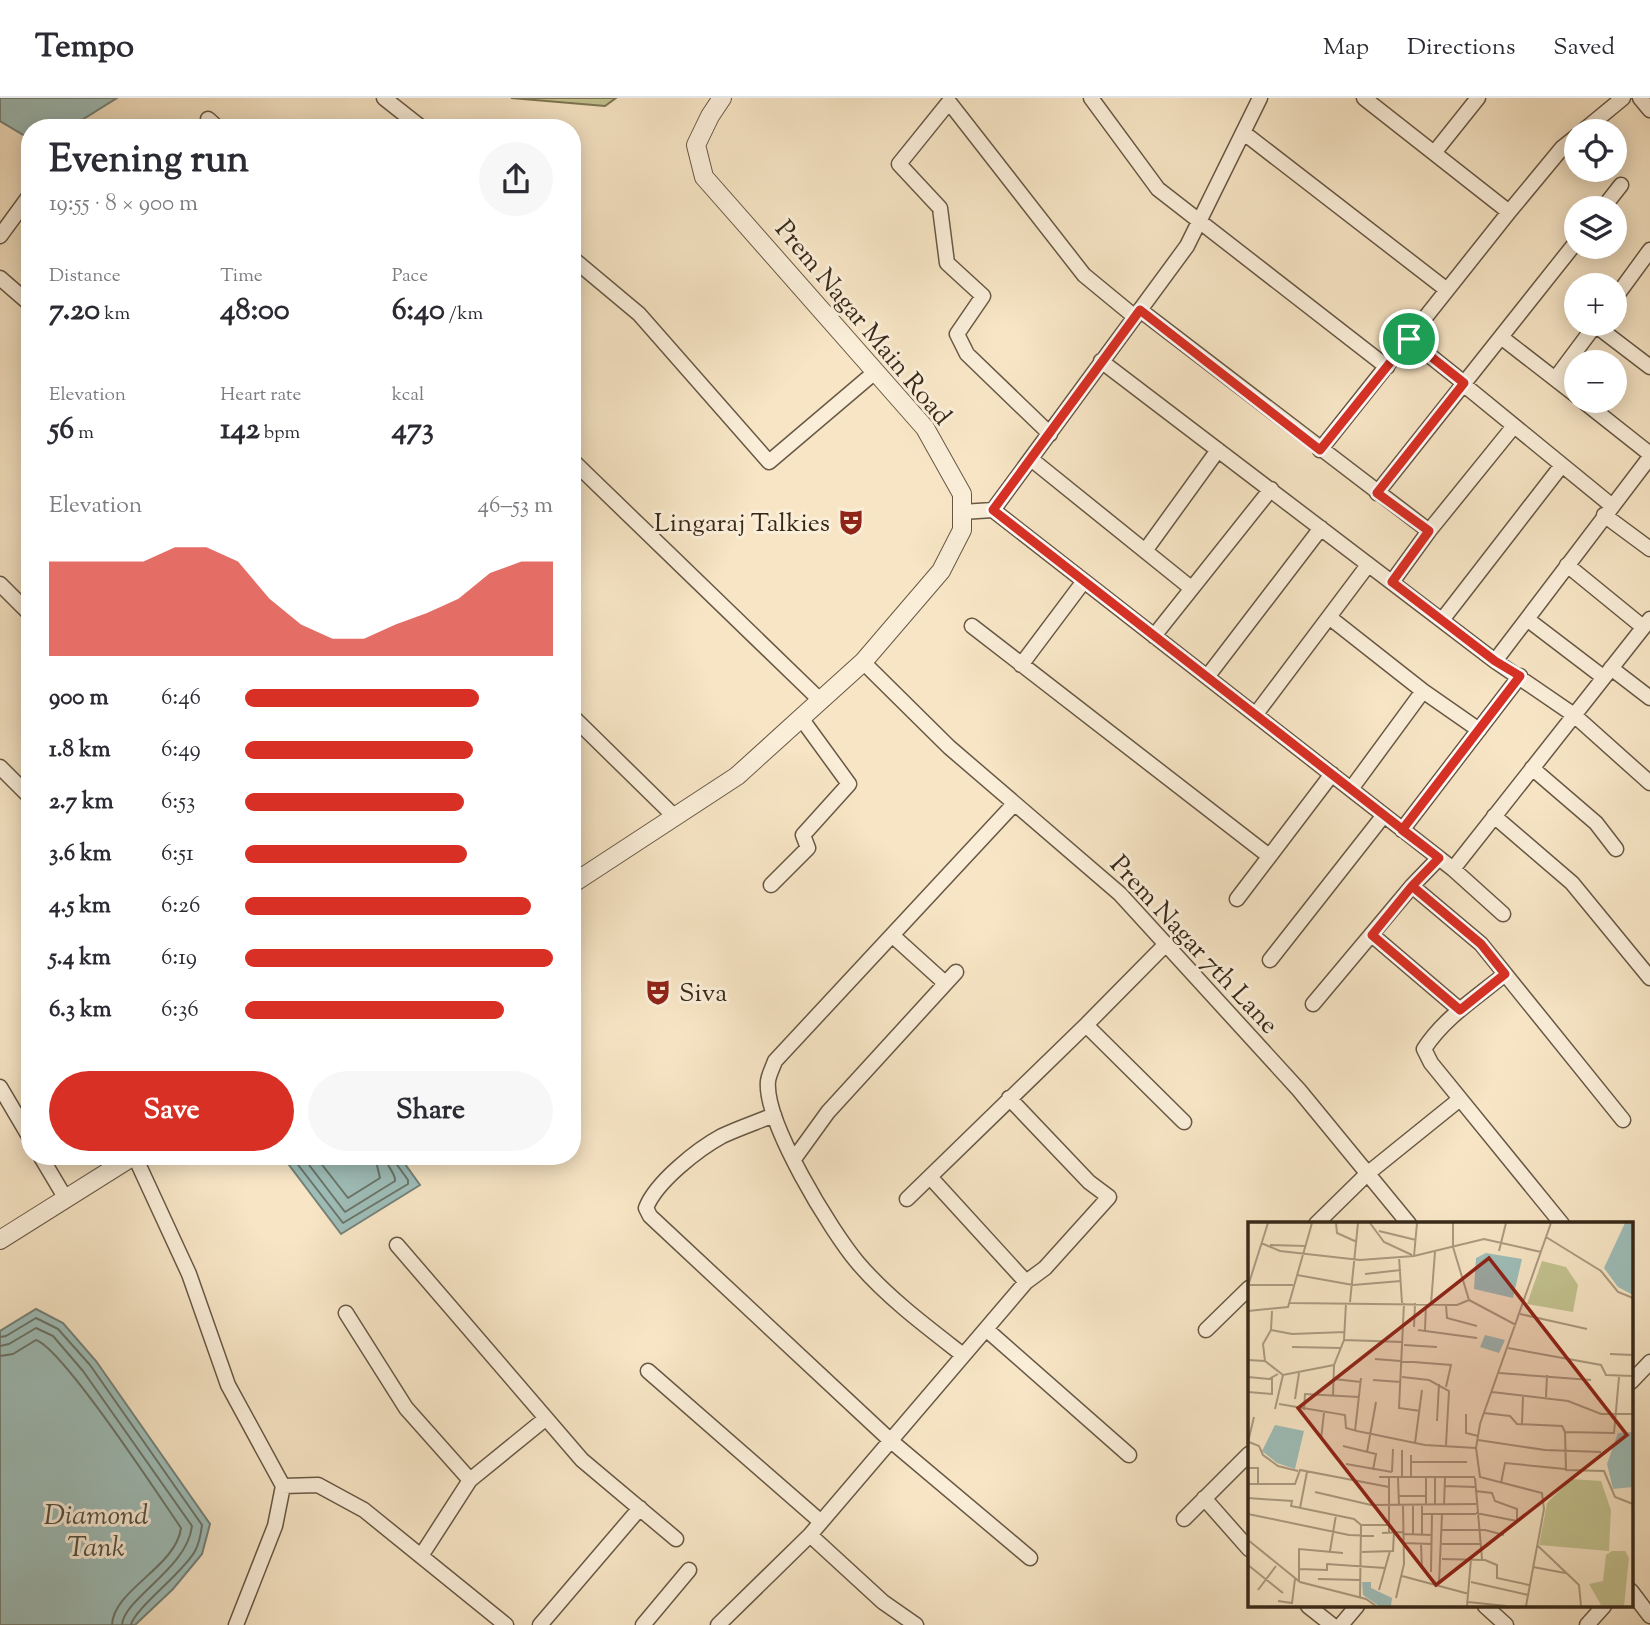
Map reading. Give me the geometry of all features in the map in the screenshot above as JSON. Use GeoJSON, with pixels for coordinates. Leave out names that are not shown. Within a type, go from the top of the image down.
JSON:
{"type":"FeatureCollection","features":[{"type":"Feature","properties":{"kind":"street"},"geometry":{"type":"LineString","coordinates":[[384,98],[411,119]]}},
{"type":"Feature","properties":{"kind":"street","name":"Prem Nagar Main Road"},"geometry":{"type":"LineString","coordinates":[[581,878],[737,776],[802,718],[863,662],[941,571],[962,530],[962,494],[925,428],[704,177],[696,145],[710,116],[723,98]]}},
{"type":"Feature","properties":{"kind":"street"},"geometry":{"type":"LineString","coordinates":[[1091,98],[1158,189],[1387,366]]}},
{"type":"Feature","properties":{"kind":"street"},"geometry":{"type":"LineString","coordinates":[[993,510],[1187,246],[1260,98]]}},
{"type":"Feature","properties":{"kind":"street"},"geometry":{"type":"LineString","coordinates":[[1364,98],[1509,212]]}},
{"type":"Feature","properties":{"kind":"street"},"geometry":{"type":"LineString","coordinates":[[1434,153],[1478,98]]}},
{"type":"Feature","properties":{"kind":"street"},"geometry":{"type":"LineString","coordinates":[[1598,119],[1623,98]]}},
{"type":"Feature","properties":{"kind":"street"},"geometry":{"type":"LineString","coordinates":[[1640,98],[1650,110]]}},
{"type":"Feature","properties":{"kind":"street"},"geometry":{"type":"LineString","coordinates":[[1049,434],[967,354],[957,334],[984,296],[947,263],[940,208],[898,164],[949,102],[1084,275],[1429,531]]}},
{"type":"Feature","properties":{"kind":"street"},"geometry":{"type":"LineString","coordinates":[[1244,133],[1447,290]]}},
{"type":"Feature","properties":{"kind":"street"},"geometry":{"type":"LineString","coordinates":[[1320,450],[1564,146]]}},
{"type":"Feature","properties":{"kind":"street"},"geometry":{"type":"LineString","coordinates":[[1612,196],[1621,185]]}},
{"type":"Feature","properties":{"kind":"street"},"geometry":{"type":"LineString","coordinates":[[0,236],[21,207]]}},
{"type":"Feature","properties":{"kind":"street"},"geometry":{"type":"LineString","coordinates":[[1627,282],[1650,250]]}},
{"type":"Feature","properties":{"kind":"street"},"geometry":{"type":"LineString","coordinates":[[1377,493],[1564,257]]}},
{"type":"Feature","properties":{"kind":"street"},"geometry":{"type":"LineString","coordinates":[[581,266],[639,314],[769,462],[876,372]]}},
{"type":"Feature","properties":{"kind":"street"},"geometry":{"type":"LineString","coordinates":[[0,278],[21,296]]}},
{"type":"Feature","properties":{"kind":"street"},"geometry":{"type":"LineString","coordinates":[[1555,379],[1587,336]]}},
{"type":"Feature","properties":{"kind":"street"},"geometry":{"type":"LineString","coordinates":[[1611,336],[1650,367]]}},
{"type":"Feature","properties":{"kind":"street"},"geometry":{"type":"LineString","coordinates":[[1501,337],[1564,386]]}},
{"type":"Feature","properties":{"kind":"street"},"geometry":{"type":"LineString","coordinates":[[1409,339],[1563,465],[1650,550]]}},
{"type":"Feature","properties":{"kind":"street"},"geometry":{"type":"LineString","coordinates":[[1101,362],[1495,661],[1574,715],[1650,783]]}},
{"type":"Feature","properties":{"kind":"street"},"geometry":{"type":"LineString","coordinates":[[1495,661],[1650,455],[1598,413]]}},
{"type":"Feature","properties":{"kind":"street"},"geometry":{"type":"LineString","coordinates":[[1392,582],[1429,531],[1514,426]]}},
{"type":"Feature","properties":{"kind":"street"},"geometry":{"type":"LineString","coordinates":[[1145,551],[1218,450]]}},
{"type":"Feature","properties":{"kind":"street"},"geometry":{"type":"LineString","coordinates":[[1031,459],[1191,588]]}},
{"type":"Feature","properties":{"kind":"street"},"geometry":{"type":"LineString","coordinates":[[1442,620],[1563,465]]}},
{"type":"Feature","properties":{"kind":"street"},"geometry":{"type":"LineString","coordinates":[[581,469],[820,700]]}},
{"type":"Feature","properties":{"kind":"street"},"geometry":{"type":"LineString","coordinates":[[1154,636],[1271,489]]}},
{"type":"Feature","properties":{"kind":"street"},"geometry":{"type":"LineString","coordinates":[[962,512],[993,510],[1453,869],[1503,914]]}},
{"type":"Feature","properties":{"kind":"street"},"geometry":{"type":"LineString","coordinates":[[1207,677],[1321,528]]}},
{"type":"Feature","properties":{"kind":"street"},"geometry":{"type":"LineString","coordinates":[[1256,714],[1368,565]]}},
{"type":"Feature","properties":{"kind":"street"},"geometry":{"type":"LineString","coordinates":[[1453,869],[1647,623],[1567,565]]}},
{"type":"Feature","properties":{"kind":"street"},"geometry":{"type":"LineString","coordinates":[[1021,665],[1084,581]]}},
{"type":"Feature","properties":{"kind":"street"},"geometry":{"type":"LineString","coordinates":[[0,584],[21,605]]}},
{"type":"Feature","properties":{"kind":"street"},"geometry":{"type":"LineString","coordinates":[[1329,617],[1423,691],[1479,730]]}},
{"type":"Feature","properties":{"kind":"street"},"geometry":{"type":"LineString","coordinates":[[1527,619],[1607,673],[1650,698]]}},
{"type":"Feature","properties":{"kind":"street"},"geometry":{"type":"LineString","coordinates":[[972,626],[1269,856]]}},
{"type":"Feature","properties":{"kind":"street","name":"Prem Nagar 7th Lane"},"geometry":{"type":"LineString","coordinates":[[863,662],[949,747],[1120,894],[1299,1090],[1407,1222]]}},
{"type":"Feature","properties":{"kind":"street"},"geometry":{"type":"LineString","coordinates":[[1402,830],[1520,676]]}},
{"type":"Feature","properties":{"kind":"street"},"geometry":{"type":"LineString","coordinates":[[1351,789],[1423,691]]}},
{"type":"Feature","properties":{"kind":"street"},"geometry":{"type":"LineString","coordinates":[[771,885],[808,848],[803,835],[849,784],[802,718]]}},
{"type":"Feature","properties":{"kind":"street"},"geometry":{"type":"LineString","coordinates":[[581,725],[675,817]]}},
{"type":"Feature","properties":{"kind":"street"},"geometry":{"type":"LineString","coordinates":[[0,767],[21,788]]}},
{"type":"Feature","properties":{"kind":"street"},"geometry":{"type":"LineString","coordinates":[[1532,768],[1596,823],[1616,849]]}},
{"type":"Feature","properties":{"kind":"street"},"geometry":{"type":"LineString","coordinates":[[1237,899],[1332,774]]}},
{"type":"Feature","properties":{"kind":"street"},"geometry":{"type":"LineString","coordinates":[[963,1355],[908,1312],[859,1264],[831,1227],[794,1159],[774,1115],[768,1082],[775,1060],[1014,804]]}},
{"type":"Feature","properties":{"kind":"street"},"geometry":{"type":"LineString","coordinates":[[1270,960],[1384,815]]}},
{"type":"Feature","properties":{"kind":"street"},"geometry":{"type":"LineString","coordinates":[[1494,816],[1572,883],[1650,978]]}},
{"type":"Feature","properties":{"kind":"street"},"geometry":{"type":"LineString","coordinates":[[1313,1004],[1412,886],[1439,858]]}},
{"type":"Feature","properties":{"kind":"street"},"geometry":{"type":"LineString","coordinates":[[1412,886],[1481,944],[1623,1120]]}},
{"type":"Feature","properties":{"kind":"street"},"geometry":{"type":"LineString","coordinates":[[1372,935],[1460,1010]]}},
{"type":"Feature","properties":{"kind":"street"},"geometry":{"type":"LineString","coordinates":[[893,936],[945,983]]}},
{"type":"Feature","properties":{"kind":"street"},"geometry":{"type":"LineString","coordinates":[[907,1199],[1086,1026],[1166,944]]}},
{"type":"Feature","properties":{"kind":"street"},"geometry":{"type":"LineString","coordinates":[[794,1159],[828,1112],[956,972]]}},
{"type":"Feature","properties":{"kind":"street"},"geometry":{"type":"LineString","coordinates":[[1505,974],[1460,1010],[1431,1037],[1424,1049],[1460,1099],[1560,1222]]}},
{"type":"Feature","properties":{"kind":"street"},"geometry":{"type":"LineString","coordinates":[[1086,1026],[1184,1122]]}},
{"type":"Feature","properties":{"kind":"street"},"geometry":{"type":"LineString","coordinates":[[0,1087],[21,1123]]}},
{"type":"Feature","properties":{"kind":"street"},"geometry":{"type":"LineString","coordinates":[[718,1625],[810,1535],[1026,1282],[1045,1268],[1109,1197],[1089,1182],[1009,1098]]}},
{"type":"Feature","properties":{"kind":"street"},"geometry":{"type":"LineString","coordinates":[[1318,1222],[1367,1174],[1460,1099]]}},
{"type":"Feature","properties":{"kind":"street"},"geometry":{"type":"LineString","coordinates":[[774,1115],[722,1136],[695,1154],[650,1197],[646,1208],[650,1216],[891,1441],[1030,1558]]}},
{"type":"Feature","properties":{"kind":"street"},"geometry":{"type":"LineString","coordinates":[[46,1165],[66,1199]]}},
{"type":"Feature","properties":{"kind":"street"},"geometry":{"type":"LineString","coordinates":[[0,1240],[120,1165]]}},
{"type":"Feature","properties":{"kind":"street"},"geometry":{"type":"LineString","coordinates":[[137,1165],[189,1274],[228,1385],[283,1486],[275,1526],[236,1625]]}},
{"type":"Feature","properties":{"kind":"street"},"geometry":{"type":"LineString","coordinates":[[931,1178],[1026,1282]]}},
{"type":"Feature","properties":{"kind":"street"},"geometry":{"type":"LineString","coordinates":[[397,1245],[582,1460],[676,1539]]}},
{"type":"Feature","properties":{"kind":"street"},"geometry":{"type":"LineString","coordinates":[[1206,1330],[1248,1289]]}},
{"type":"Feature","properties":{"kind":"street"},"geometry":{"type":"LineString","coordinates":[[346,1313],[406,1408],[470,1480]]}},
{"type":"Feature","properties":{"kind":"street"},"geometry":{"type":"LineString","coordinates":[[987,1330],[1129,1455]]}},
{"type":"Feature","properties":{"kind":"street"},"geometry":{"type":"LineString","coordinates":[[1632,1381],[1650,1362]]}},
{"type":"Feature","properties":{"kind":"street"},"geometry":{"type":"LineString","coordinates":[[648,1371],[821,1522]]}},
{"type":"Feature","properties":{"kind":"street"},"geometry":{"type":"LineString","coordinates":[[421,1556],[470,1480],[545,1419]]}},
{"type":"Feature","properties":{"kind":"street"},"geometry":{"type":"LineString","coordinates":[[1184,1518],[1248,1455]]}},
{"type":"Feature","properties":{"kind":"street"},"geometry":{"type":"LineString","coordinates":[[283,1486],[318,1485],[364,1510],[501,1623]]}},
{"type":"Feature","properties":{"kind":"street"},"geometry":{"type":"LineString","coordinates":[[1204,1498],[1248,1548]]}},
{"type":"Feature","properties":{"kind":"street"},"geometry":{"type":"LineString","coordinates":[[540,1625],[640,1508]]}},
{"type":"Feature","properties":{"kind":"street"},"geometry":{"type":"LineString","coordinates":[[810,1535],[883,1602],[916,1625]]}},
{"type":"Feature","properties":{"kind":"street"},"geometry":{"type":"LineString","coordinates":[[643,1625],[689,1570]]}},
{"type":"Feature","properties":{"kind":"street"},"geometry":{"type":"LineString","coordinates":[[1632,1592],[1650,1616]]}},
{"type":"Feature","properties":{"kind":"street"},"geometry":{"type":"LineString","coordinates":[[1311,1608],[1332,1625]]}},
{"type":"Feature","properties":{"kind":"street"},"geometry":{"type":"LineString","coordinates":[[1341,1625],[1355,1608]]}},
{"type":"Feature","properties":{"kind":"street"},"geometry":{"type":"LineString","coordinates":[[1487,1608],[1506,1625]]}},
{"type":"Feature","properties":{"kind":"street"},"geometry":{"type":"LineString","coordinates":[[1587,1625],[1602,1608]]}},
{"type":"Feature","properties":{"kind":"green space"},"geometry":{"type":"Polygon","coordinates":[[[511,98],[616,98],[605,106],[511,98]]]}},
{"type":"Feature","properties":{"kind":"water"},"geometry":{"type":"Polygon","coordinates":[[[0,98],[117,98],[83,119],[21,119],[21,134],[0,121],[0,98]]]}},
{"type":"Feature","properties":{"kind":"water"},"geometry":{"type":"Polygon","coordinates":[[[289,1165],[406,1165],[420,1185],[341,1234],[289,1165]]]}},
{"type":"Feature","properties":{"kind":"water","name":"Diamond Tank"},"geometry":{"type":"Polygon","coordinates":[[[36,1309],[63,1323],[96,1361],[210,1524],[202,1554],[173,1589],[135,1625],[0,1625],[0,1331],[36,1309]]]}},
{"type":"Feature","properties":{"kind":"place","name":"Lingaraj Talkies"},"geometry":{"type":"Point","coordinates":[851,522]}},
{"type":"Feature","properties":{"kind":"place","name":"Siva"},"geometry":{"type":"Point","coordinates":[658,992]}},
{"type":"Feature","properties":{"kind":"route"},"geometry":{"type":"LineString","coordinates":[[1409,339],[1320,450],[1140,310],[993,510],[1256,714],[1402,830],[1439,858],[1412,886],[1481,944],[1505,974],[1460,1010],[1372,935],[1412,886],[1439,858],[1402,830],[1520,676],[1495,661],[1392,582],[1429,531],[1377,493],[1464,383],[1409,339]]}}]}
